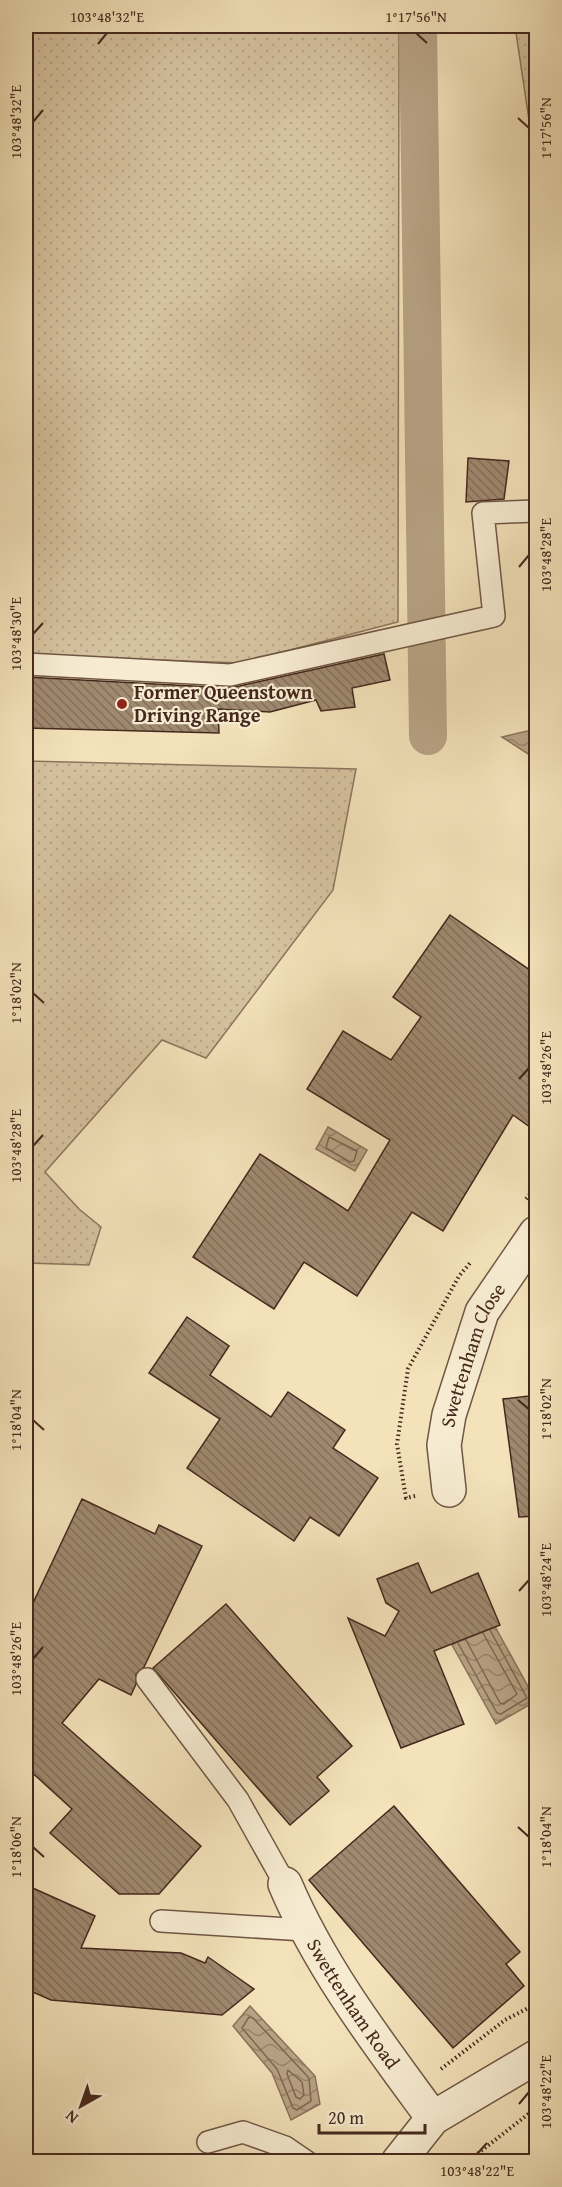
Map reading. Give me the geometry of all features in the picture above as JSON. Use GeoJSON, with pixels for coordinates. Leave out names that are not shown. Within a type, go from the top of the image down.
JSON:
{"type":"FeatureCollection","features":[{"type":"Feature","properties":{"kind":"street","name":"Swettenham Close"},"geometry":{"type":"LineString","coordinates":[[449,1490],[444,1445],[449,1415],[482,1312],[537,1233]]}},
{"type":"Feature","properties":{"kind":"street","name":"Swettenham Road"},"geometry":{"type":"LineString","coordinates":[[285,1884],[304,1930],[367,2027],[433,2118]]}},
{"type":"Feature","properties":{"kind":"street"},"geometry":{"type":"LineString","coordinates":[[398,2162],[433,2118],[537,2057]]}},
{"type":"Feature","properties":{"kind":"lane"},"geometry":{"type":"LineString","coordinates":[[26,664],[230,675],[494,616],[483,513],[537,511]]}},
{"type":"Feature","properties":{"kind":"lane"},"geometry":{"type":"LineString","coordinates":[[147,1679],[238,1800],[285,1884]]}},
{"type":"Feature","properties":{"kind":"lane"},"geometry":{"type":"LineString","coordinates":[[160,1921],[304,1930]]}},
{"type":"Feature","properties":{"kind":"lane"},"geometry":{"type":"LineString","coordinates":[[208,2142],[243,2132],[285,2146],[307,2162]]}},
{"type":"Feature","properties":{"kind":"path"},"geometry":{"type":"LineString","coordinates":[[467,2162],[537,2108]]}},
{"type":"Feature","properties":{"kind":"shaded area"},"geometry":{"type":"Polygon","coordinates":[[[26,26],[399,26],[398,622],[240,663],[26,655],[26,26]]]}},
{"type":"Feature","properties":{"kind":"shaded area"},"geometry":{"type":"Polygon","coordinates":[[[515,26],[536,26],[536,167],[515,26]]]}},
{"type":"Feature","properties":{"kind":"shaded area"},"geometry":{"type":"Polygon","coordinates":[[[26,761],[356,769],[333,890],[206,1058],[162,1040],[45,1172],[79,1209],[101,1227],[89,1265],[26,1263],[26,761]]]}},
{"type":"Feature","properties":{"kind":"water"},"geometry":{"type":"Polygon","coordinates":[[[536,700],[536,759],[502,737],[532,730],[536,700]]]}},
{"type":"Feature","properties":{"kind":"water"},"geometry":{"type":"Polygon","coordinates":[[[328,1127],[367,1150],[355,1171],[316,1149],[328,1127]]]}},
{"type":"Feature","properties":{"kind":"water"},"geometry":{"type":"Polygon","coordinates":[[[487,1612],[536,1701],[496,1724],[446,1634],[487,1612]]]}},
{"type":"Feature","properties":{"kind":"water"},"geometry":{"type":"Polygon","coordinates":[[[250,2006],[315,2076],[320,2104],[291,2120],[272,2073],[233,2026],[250,2006]]]}},
{"type":"Feature","properties":{"kind":"building"},"geometry":{"type":"Polygon","coordinates":[[[468,458],[509,461],[504,499],[466,502],[468,458]]]}},
{"type":"Feature","properties":{"kind":"building","name":"Former Queenstown Driving Range"},"geometry":{"type":"Polygon","coordinates":[[[384,654],[390,680],[352,688],[355,707],[321,711],[316,700],[270,712],[218,709],[219,733],[26,728],[26,677],[230,688],[384,654]]]}},
{"type":"Feature","properties":{"kind":"building"},"geometry":{"type":"Polygon","coordinates":[[[450,915],[537,975],[537,1132],[513,1115],[443,1231],[412,1212],[357,1296],[304,1262],[274,1309],[193,1257],[260,1154],[348,1211],[390,1140],[307,1089],[343,1031],[391,1060],[421,1017],[393,997],[450,915]]]}},
{"type":"Feature","properties":{"kind":"building"},"geometry":{"type":"Polygon","coordinates":[[[187,1317],[229,1346],[210,1375],[271,1417],[288,1392],[345,1430],[333,1448],[378,1478],[339,1536],[310,1517],[294,1541],[187,1468],[220,1419],[149,1373],[187,1317]]]}},
{"type":"Feature","properties":{"kind":"building"},"geometry":{"type":"Polygon","coordinates":[[[537,1395],[537,1516],[519,1517],[503,1399],[537,1395]]]}},
{"type":"Feature","properties":{"kind":"building"},"geometry":{"type":"Polygon","coordinates":[[[82,1499],[155,1534],[159,1525],[202,1546],[144,1667],[136,1674],[136,1684],[131,1695],[99,1679],[62,1723],[201,1846],[159,1894],[119,1894],[50,1833],[72,1809],[26,1767],[26,1618],[82,1499]]]}},
{"type":"Feature","properties":{"kind":"building"},"geometry":{"type":"Polygon","coordinates":[[[418,1563],[431,1593],[478,1573],[500,1625],[434,1651],[464,1724],[401,1748],[348,1618],[385,1636],[399,1611],[386,1603],[377,1579],[418,1563]]]}},
{"type":"Feature","properties":{"kind":"building"},"geometry":{"type":"Polygon","coordinates":[[[226,1604],[352,1746],[317,1777],[329,1791],[290,1825],[153,1668],[226,1604]]]}},
{"type":"Feature","properties":{"kind":"building"},"geometry":{"type":"Polygon","coordinates":[[[394,1806],[520,1952],[506,1964],[524,1986],[453,2048],[309,1880],[394,1806]]]}},
{"type":"Feature","properties":{"kind":"building"},"geometry":{"type":"Polygon","coordinates":[[[26,1885],[95,1916],[81,1948],[181,1953],[205,1963],[208,1957],[254,1989],[222,2015],[51,2000],[26,1989],[26,1885]]]}},
{"type":"Feature","properties":{"kind":"waterway"},"geometry":{"type":"LineString","coordinates":[[418,26],[428,736]]}},
{"type":"Feature","properties":{"kind":"place","name":"Former Queenstown Driving Range"},"geometry":{"type":"Point","coordinates":[122,704]}}]}
